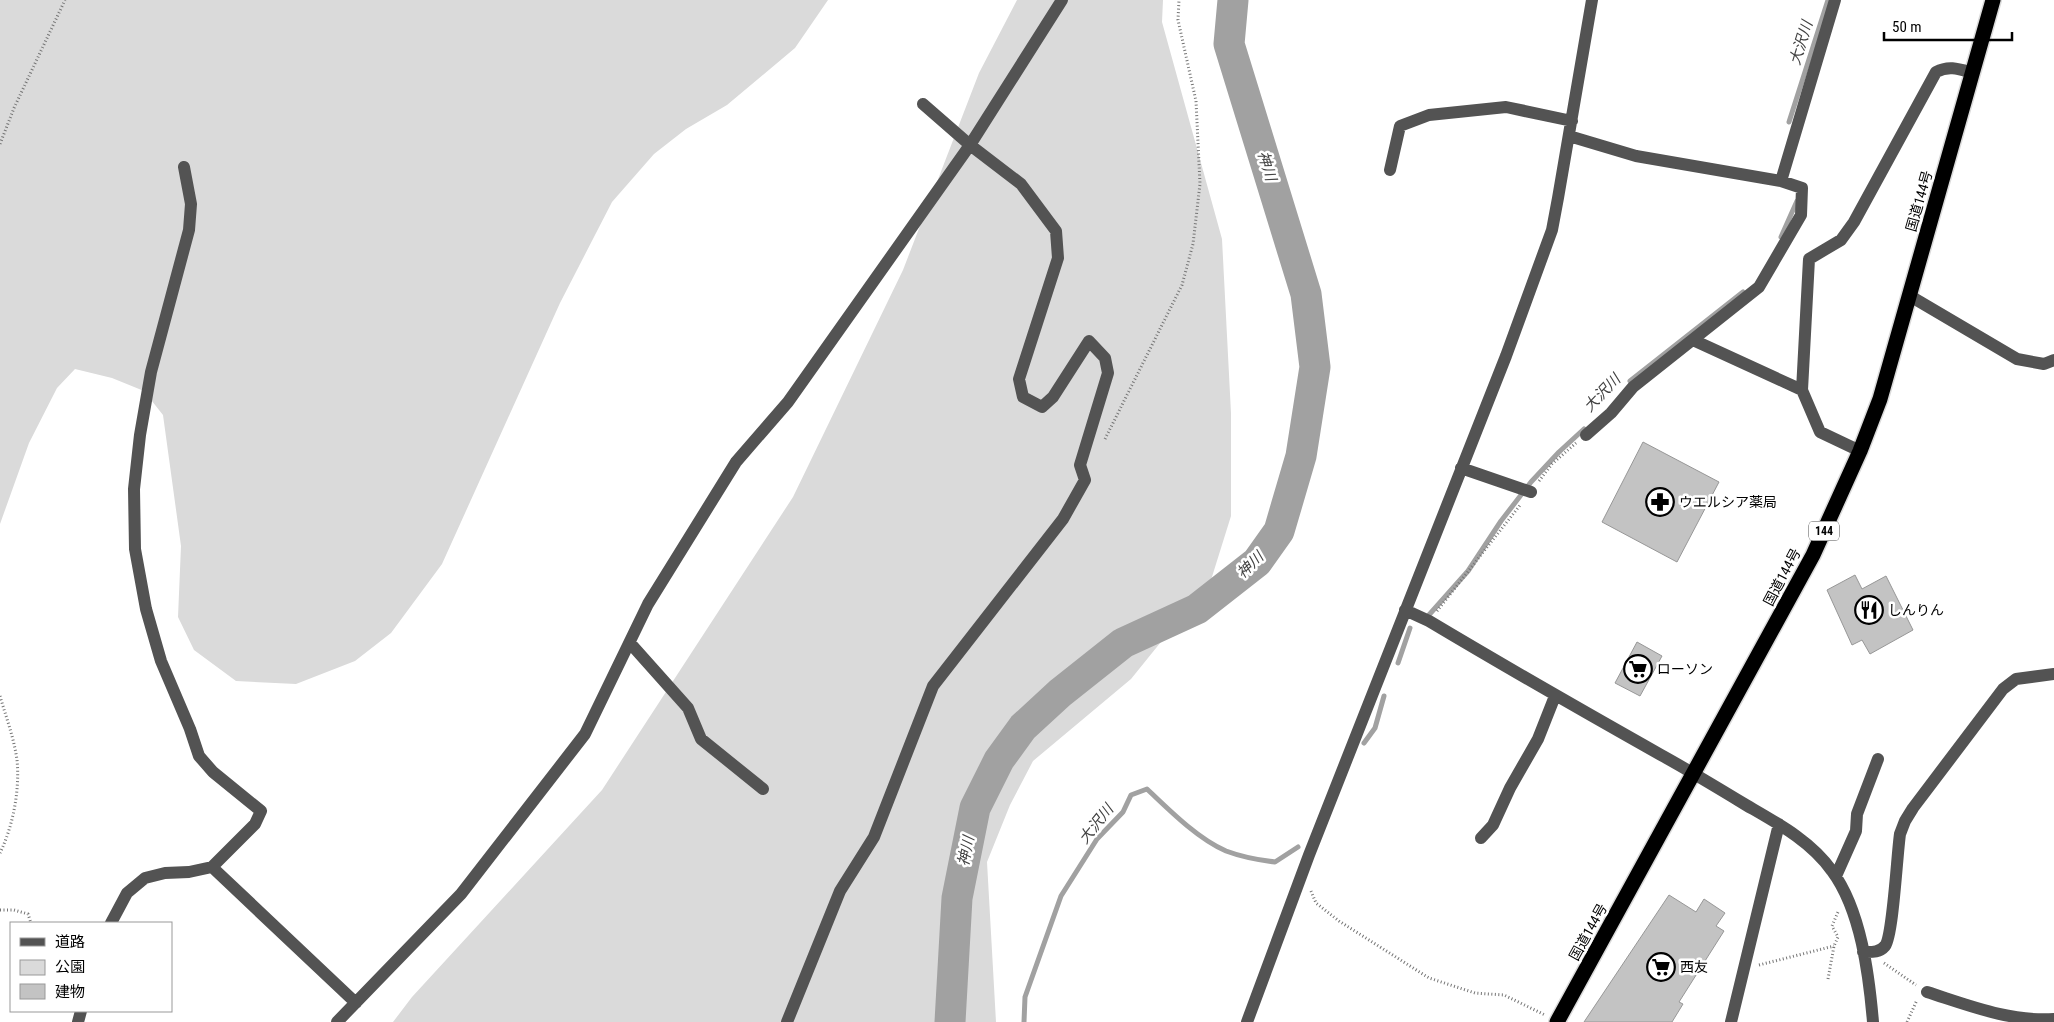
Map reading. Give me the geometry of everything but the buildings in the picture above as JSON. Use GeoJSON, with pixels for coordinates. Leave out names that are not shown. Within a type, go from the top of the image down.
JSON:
{"type":"FeatureCollection","features":[{"type":"Feature","properties":{"kind":"highway","name":"国道144号"},"geometry":{"type":"LineString","coordinates":[[1557,1021],[1813,555],[1860,451],[1880,399],[1993,0]]}},
{"type":"Feature","properties":{"kind":"street"},"geometry":{"type":"LineString","coordinates":[[337,1022],[461,894],[585,734],[648,604],[736,462],[788,402],[970,145],[1062,0]]}},
{"type":"Feature","properties":{"kind":"street"},"geometry":{"type":"LineString","coordinates":[[1247,1022],[1309,855],[1506,356],[1549,238],[1572,121],[1592,0]]}},
{"type":"Feature","properties":{"kind":"street"},"geometry":{"type":"LineString","coordinates":[[1781,181],[1835,0]]}},
{"type":"Feature","properties":{"kind":"street"},"geometry":{"type":"LineString","coordinates":[[1860,451],[1820,432],[1802,390],[1809,259],[1841,240],[1854,222],[1936,72],[1949,68],[1973,73]]}},
{"type":"Feature","properties":{"kind":"street"},"geometry":{"type":"LineString","coordinates":[[786,1022],[840,892],[874,837],[933,686],[949,662],[1063,519],[1085,480],[1080,465],[1108,374],[1105,358],[1089,341],[1053,397],[1042,406],[1023,397],[1019,379],[1058,258],[1056,231],[1021,184],[970,145],[924,104]]}},
{"type":"Feature","properties":{"kind":"street"},"geometry":{"type":"LineString","coordinates":[[1390,170],[1400,126],[1428,115],[1506,107],[1572,121]]}},
{"type":"Feature","properties":{"kind":"street"},"geometry":{"type":"LineString","coordinates":[[1569,136],[1636,156],[1781,181],[1802,188],[1801,215],[1759,287],[1633,387],[1611,413],[1586,435]]}},
{"type":"Feature","properties":{"kind":"street"},"geometry":{"type":"LineString","coordinates":[[112,922],[127,893],[145,878],[189,872],[212,866],[255,824],[260,811],[213,772],[199,756],[190,729],[161,661],[146,609],[135,549],[134,488],[140,435],[151,372],[189,230],[191,204],[184,167]]}},
{"type":"Feature","properties":{"kind":"street"},"geometry":{"type":"LineString","coordinates":[[1910,296],[2017,359],[2044,364],[2054,360]]}},
{"type":"Feature","properties":{"kind":"street"},"geometry":{"type":"LineString","coordinates":[[1694,340],[1802,390]]}},
{"type":"Feature","properties":{"kind":"street"},"geometry":{"type":"LineString","coordinates":[[1462,468],[1526,491]]}},
{"type":"Feature","properties":{"kind":"street"},"geometry":{"type":"LineString","coordinates":[[1405,610],[1429,621],[1555,696],[1694,774],[1779,824],[1812,849],[1836,876],[1846,893],[1867,952],[1873,1022]]}},
{"type":"Feature","properties":{"kind":"street"},"geometry":{"type":"LineString","coordinates":[[630,643],[688,708],[701,739],[763,789]]}},
{"type":"Feature","properties":{"kind":"street"},"geometry":{"type":"LineString","coordinates":[[1867,952],[1879,951],[1886,945],[1890,930],[1900,834],[1909,814],[2003,689],[2016,679],[2054,674]]}},
{"type":"Feature","properties":{"kind":"street"},"geometry":{"type":"LineString","coordinates":[[1481,838],[1493,825],[1510,788],[1538,739],[1555,696]]}},
{"type":"Feature","properties":{"kind":"street"},"geometry":{"type":"LineString","coordinates":[[1836,876],[1856,831],[1857,814],[1878,759]]}},
{"type":"Feature","properties":{"kind":"street"},"geometry":{"type":"LineString","coordinates":[[1731,1022],[1779,824]]}},
{"type":"Feature","properties":{"kind":"street"},"geometry":{"type":"LineString","coordinates":[[212,866],[356,1003]]}},
{"type":"Feature","properties":{"kind":"street"},"geometry":{"type":"LineString","coordinates":[[1927,992],[1990,1013],[2009,1017],[2054,1019]]}},
{"type":"Feature","properties":{"kind":"path"},"geometry":{"type":"LineString","coordinates":[[0,144],[14,108],[65,0]]}},
{"type":"Feature","properties":{"kind":"path"},"geometry":{"type":"LineString","coordinates":[[1102,444],[1182,285],[1194,244],[1200,184],[1196,101],[1178,20],[1179,0]]}},
{"type":"Feature","properties":{"kind":"path"},"geometry":{"type":"LineString","coordinates":[[1429,621],[1526,491],[1552,464],[1586,435]]}},
{"type":"Feature","properties":{"kind":"path"},"geometry":{"type":"LineString","coordinates":[[0,696],[17,760],[16,796],[9,829],[0,853]]}},
{"type":"Feature","properties":{"kind":"path"},"geometry":{"type":"LineString","coordinates":[[1310,889],[1316,903],[1339,921],[1430,978],[1475,993],[1504,995],[1557,1021]]}},
{"type":"Feature","properties":{"kind":"path"},"geometry":{"type":"LineString","coordinates":[[1828,980],[1834,946],[1838,937],[1832,926],[1846,893]]}},
{"type":"Feature","properties":{"kind":"path"},"geometry":{"type":"LineString","coordinates":[[0,910],[14,910],[28,914],[31,922]]}},
{"type":"Feature","properties":{"kind":"path"},"geometry":{"type":"LineString","coordinates":[[1744,968],[1834,946]]}},
{"type":"Feature","properties":{"kind":"path"},"geometry":{"type":"LineString","coordinates":[[1867,952],[1927,992],[1917,1000],[1907,1022]]}},
{"type":"Feature","properties":{"kind":"green space"},"geometry":{"type":"Polygon","coordinates":[[[0,0],[828,0],[795,48],[727,105],[686,129],[654,154],[612,202],[560,303],[442,564],[391,633],[355,661],[296,684],[236,681],[194,650],[178,617],[181,546],[163,415],[144,391],[112,378],[75,369],[57,388],[29,443],[0,524],[0,0]]]}},
{"type":"Feature","properties":{"kind":"green space"},"geometry":{"type":"Polygon","coordinates":[[[1017,0],[1163,0],[1162,22],[1222,239],[1231,413],[1231,516],[1211,580],[1131,679],[1033,761],[1010,805],[987,862],[996,1022],[393,1022],[412,997],[602,790],[793,497],[903,270],[979,73],[1017,0]]]}},
{"type":"Feature","properties":{"kind":"waterway","name":"神川"},"geometry":{"type":"LineString","coordinates":[[950,1022],[957,898],[975,808],[999,760],[1023,727],[1060,693],[1123,643],[1197,609],[1257,562],[1279,531],[1301,456],[1315,367],[1306,294],[1229,44],[1233,0]]}},
{"type":"Feature","properties":{"kind":"waterway","name":"大沢川"},"geometry":{"type":"LineString","coordinates":[[1789,122],[1828,0]]}},
{"type":"Feature","properties":{"kind":"waterway","name":"大沢川"},"geometry":{"type":"LineString","coordinates":[[1781,237],[1797,201]]}},
{"type":"Feature","properties":{"kind":"waterway","name":"大沢川"},"geometry":{"type":"LineString","coordinates":[[1630,381],[1743,292]]}},
{"type":"Feature","properties":{"kind":"waterway","name":"大沢川"},"geometry":{"type":"LineString","coordinates":[[1428,616],[1468,571],[1501,521],[1531,482],[1584,429]]}},
{"type":"Feature","properties":{"kind":"waterway","name":"大沢川"},"geometry":{"type":"LineString","coordinates":[[1398,663],[1410,628]]}},
{"type":"Feature","properties":{"kind":"waterway","name":"大沢川"},"geometry":{"type":"LineString","coordinates":[[1364,743],[1375,728],[1384,696]]}},
{"type":"Feature","properties":{"kind":"waterway","name":"大沢川"},"geometry":{"type":"LineString","coordinates":[[1024,1022],[1025,997],[1061,896],[1097,839],[1123,812],[1131,795],[1147,789],[1194,832],[1215,846],[1232,853],[1275,862],[1298,847]]}},
{"type":"Feature","properties":{"kind":"place","name":"ウエルシア薬局"},"geometry":{"type":"Point","coordinates":[1660,502]}},
{"type":"Feature","properties":{"kind":"place","name":"しんりん"},"geometry":{"type":"Point","coordinates":[1869,610]}},
{"type":"Feature","properties":{"kind":"place","name":"ローソン"},"geometry":{"type":"Point","coordinates":[1638,669]}},
{"type":"Feature","properties":{"kind":"place","name":"西友"},"geometry":{"type":"Point","coordinates":[1661,967]}}]}
